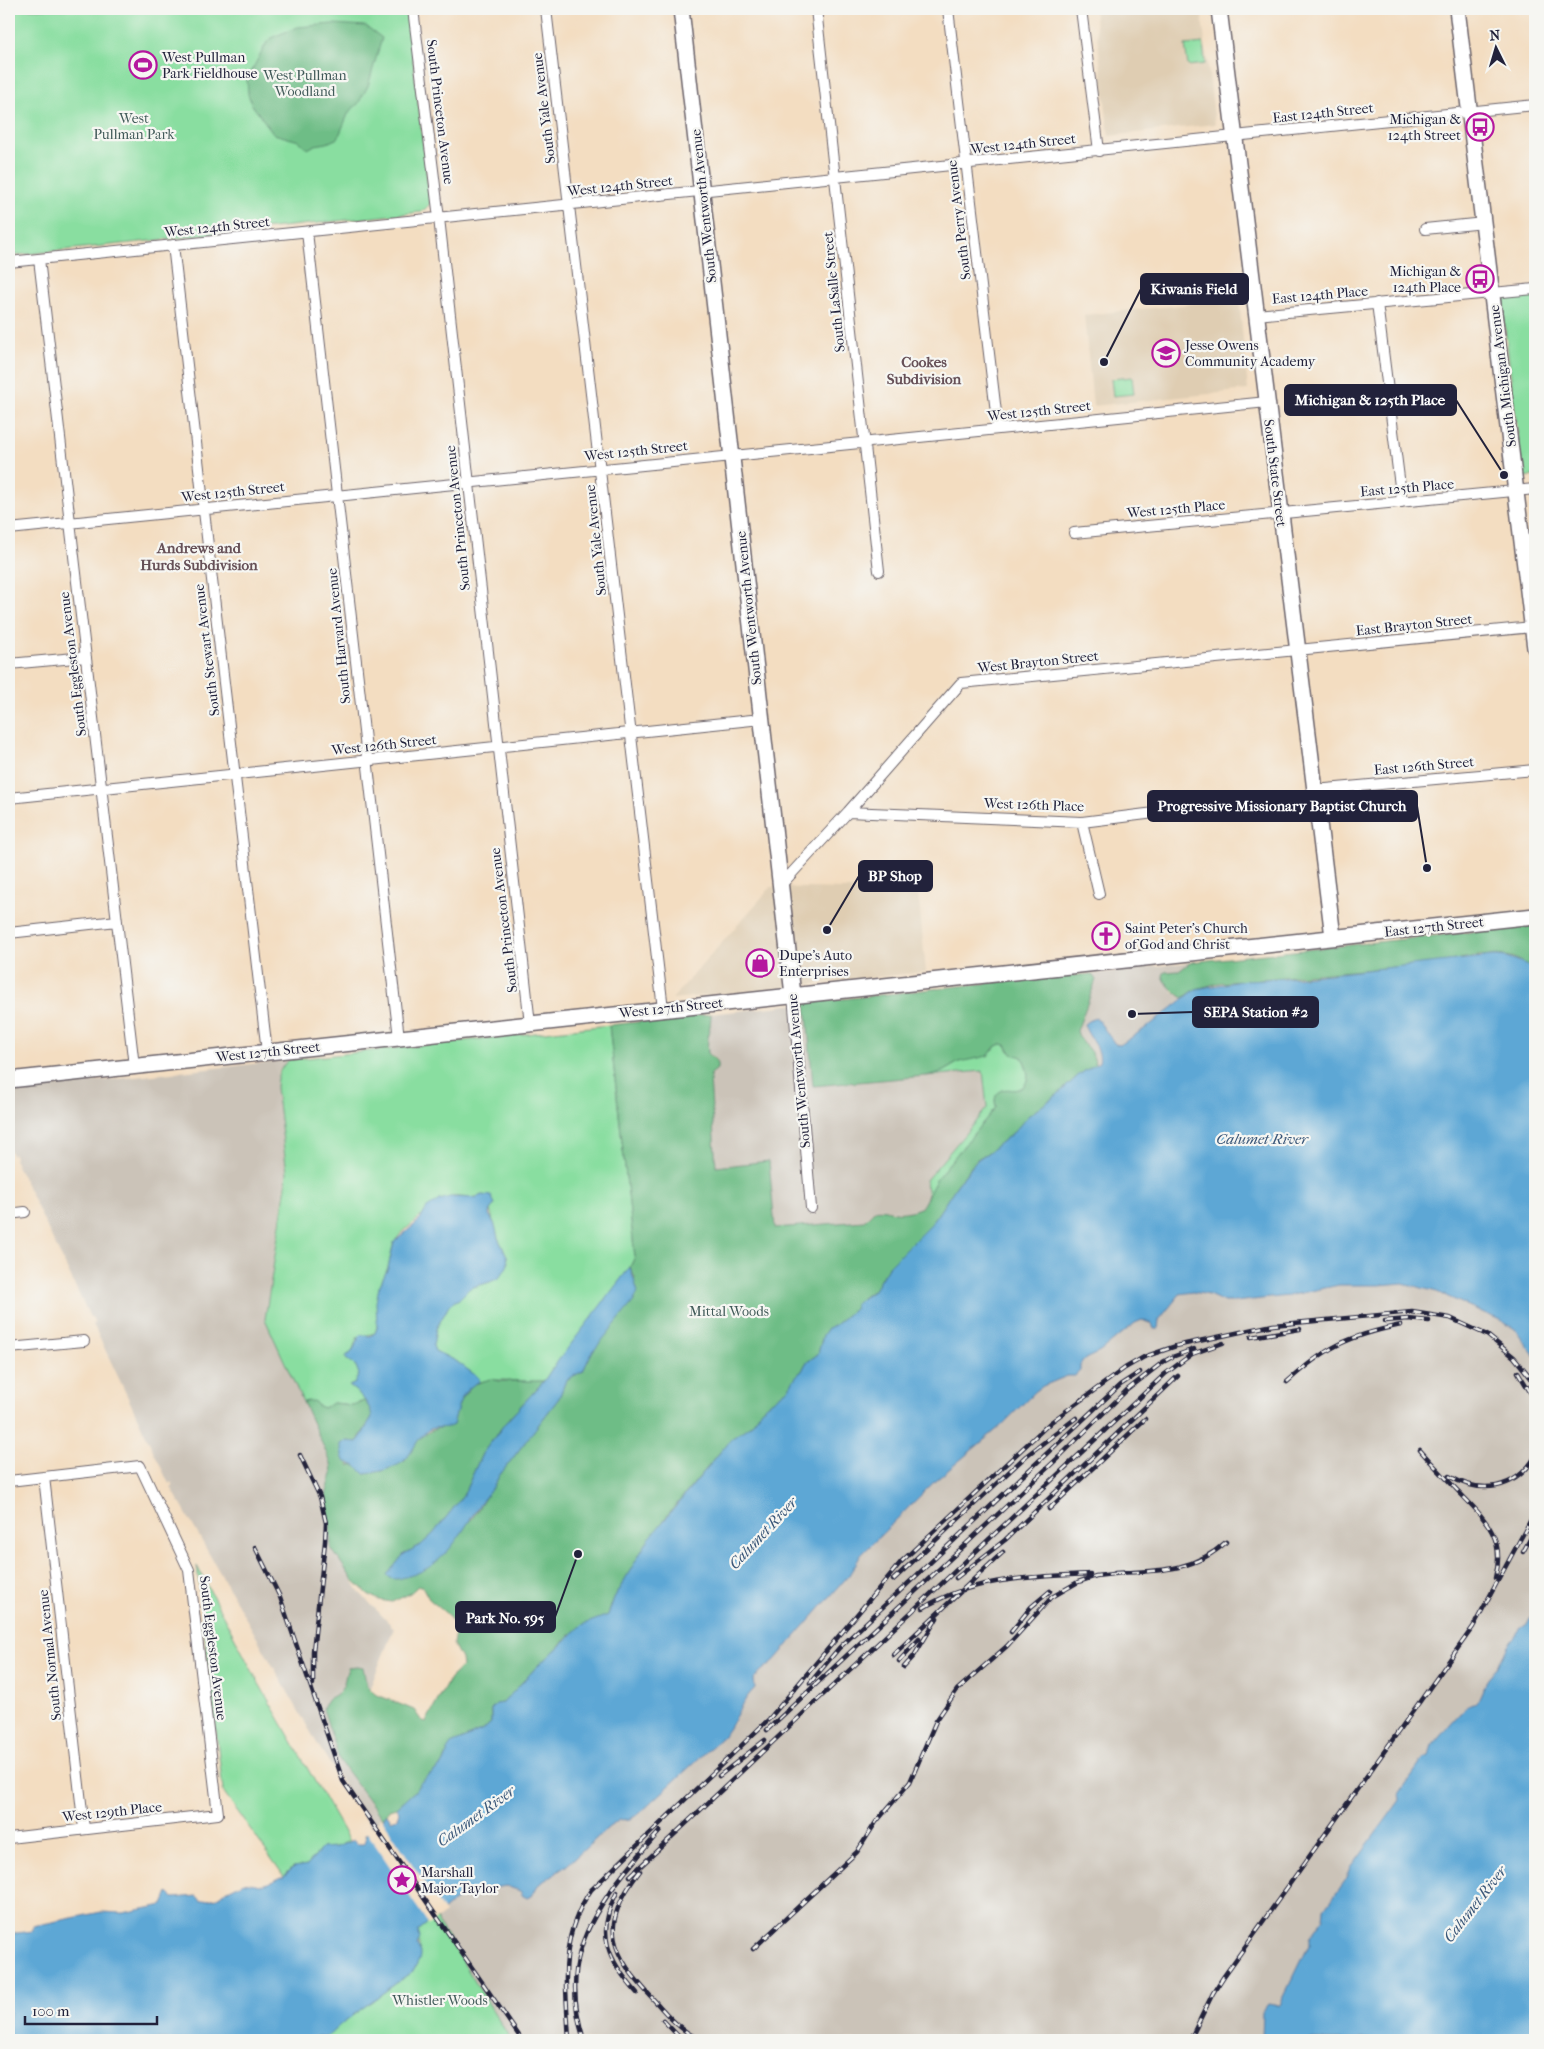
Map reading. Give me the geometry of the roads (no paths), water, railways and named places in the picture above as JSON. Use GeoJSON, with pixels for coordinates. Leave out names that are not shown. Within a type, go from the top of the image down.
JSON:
{"type":"FeatureCollection","features":[{"type":"Feature","properties":{"kind":"main road","name":"South Wentworth Avenue"},"geometry":{"type":"LineString","coordinates":[[681,9],[793,995]]}},
{"type":"Feature","properties":{"kind":"main road","name":"South State Street"},"geometry":{"type":"LineString","coordinates":[[1219,9],[1333,937]]}},
{"type":"Feature","properties":{"kind":"main road","name":"South Michigan Avenue"},"geometry":{"type":"LineString","coordinates":[[1457,9],[1535,648]]}},
{"type":"Feature","properties":{"kind":"main road","name":"East 127th Street"},"geometry":{"type":"LineString","coordinates":[[1333,937],[1535,916]]}},
{"type":"Feature","properties":{"kind":"main road","name":"West 127th Street"},"geometry":{"type":"LineString","coordinates":[[10,1076],[134,1066],[1333,937]]}},
{"type":"Feature","properties":{"kind":"street","name":"South Princeton Avenue"},"geometry":{"type":"LineString","coordinates":[[413,9],[439,218],[497,746],[530,1024]]}},
{"type":"Feature","properties":{"kind":"street","name":"South Yale Avenue"},"geometry":{"type":"LineString","coordinates":[[546,9],[663,1009]]}},
{"type":"Feature","properties":{"kind":"street","name":"South LaSalle Street"},"geometry":{"type":"LineString","coordinates":[[816,9],[879,572]]}},
{"type":"Feature","properties":{"kind":"street","name":"South Perry Avenue"},"geometry":{"type":"LineString","coordinates":[[948,9],[998,429]]}},
{"type":"Feature","properties":{"kind":"street"},"geometry":{"type":"LineString","coordinates":[[1081,9],[1099,150]]}},
{"type":"Feature","properties":{"kind":"street","name":"East 124th Street"},"geometry":{"type":"LineString","coordinates":[[1234,137],[1535,105]]}},
{"type":"Feature","properties":{"kind":"street","name":"West 124th Street"},"geometry":{"type":"LineString","coordinates":[[9,262],[1234,137]]}},
{"type":"Feature","properties":{"kind":"street"},"geometry":{"type":"LineString","coordinates":[[1425,229],[1484,223]]}},
{"type":"Feature","properties":{"kind":"street","name":"South Harvard Avenue"},"geometry":{"type":"LineString","coordinates":[[307,232],[399,1038]]}},
{"type":"Feature","properties":{"kind":"street","name":"South Stewart Avenue"},"geometry":{"type":"LineString","coordinates":[[173,245],[267,1052]]}},
{"type":"Feature","properties":{"kind":"street","name":"South Eggleston Avenue"},"geometry":{"type":"LineString","coordinates":[[39,259],[134,1066]]}},
{"type":"Feature","properties":{"kind":"street","name":"East 124th Place"},"geometry":{"type":"LineString","coordinates":[[1256,315],[1535,289]]}},
{"type":"Feature","properties":{"kind":"street"},"geometry":{"type":"LineString","coordinates":[[1376,304],[1402,502]]}},
{"type":"Feature","properties":{"kind":"street","name":"West 125th Street"},"geometry":{"type":"LineString","coordinates":[[9,529],[1267,402]]}},
{"type":"Feature","properties":{"kind":"street","name":"East 125th Place"},"geometry":{"type":"LineString","coordinates":[[1280,513],[1535,489]]}},
{"type":"Feature","properties":{"kind":"street","name":"West 125th Place"},"geometry":{"type":"LineString","coordinates":[[1074,533],[1280,513]]}},
{"type":"Feature","properties":{"kind":"street","name":"East Brayton Street"},"geometry":{"type":"LineString","coordinates":[[1297,650],[1533,627]]}},
{"type":"Feature","properties":{"kind":"street","name":"West Brayton Street"},"geometry":{"type":"LineString","coordinates":[[780,886],[848,812],[961,683],[1297,650]]}},
{"type":"Feature","properties":{"kind":"street"},"geometry":{"type":"LineString","coordinates":[[9,664],[86,657]]}},
{"type":"Feature","properties":{"kind":"street","name":"West 126th Street"},"geometry":{"type":"LineString","coordinates":[[9,798],[761,719]]}},
{"type":"Feature","properties":{"kind":"street","name":"East 126th Street"},"geometry":{"type":"LineString","coordinates":[[1315,790],[1535,770]]}},
{"type":"Feature","properties":{"kind":"street","name":"West 126th Place"},"geometry":{"type":"LineString","coordinates":[[848,812],[1082,822],[1218,805]]}},
{"type":"Feature","properties":{"kind":"street"},"geometry":{"type":"LineString","coordinates":[[1082,822],[1099,894]]}},
{"type":"Feature","properties":{"kind":"street"},"geometry":{"type":"LineString","coordinates":[[9,933],[117,921]]}},
{"type":"Feature","properties":{"kind":"street","name":"South Wentworth Avenue"},"geometry":{"type":"LineString","coordinates":[[793,995],[811,1208]]}},
{"type":"Feature","properties":{"kind":"street"},"geometry":{"type":"LineString","coordinates":[[9,1214],[25,1212]]}},
{"type":"Feature","properties":{"kind":"street"},"geometry":{"type":"LineString","coordinates":[[9,1348],[84,1341]]}},
{"type":"Feature","properties":{"kind":"street","name":"South Eggleston Avenue"},"geometry":{"type":"LineString","coordinates":[[44,1477],[140,1466],[189,1570],[218,1814]]}},
{"type":"Feature","properties":{"kind":"street"},"geometry":{"type":"LineString","coordinates":[[9,1481],[44,1477]]}},
{"type":"Feature","properties":{"kind":"street","name":"South Normal Avenue"},"geometry":{"type":"LineString","coordinates":[[44,1477],[84,1829]]}},
{"type":"Feature","properties":{"kind":"street","name":"West 129th Place"},"geometry":{"type":"LineString","coordinates":[[9,1838],[218,1814]]}},
{"type":"Feature","properties":{"kind":"water","name":"Calumet River"},"geometry":{"type":"Polygon","coordinates":[[[1492,956],[1509,958],[1535,969],[1535,1356],[1515,1329],[1500,1320],[1437,1292],[1403,1283],[1339,1285],[1288,1296],[1235,1302],[1224,1302],[1209,1295],[1193,1292],[1180,1294],[1159,1320],[1158,1329],[1154,1329],[1152,1324],[1142,1320],[1135,1323],[1100,1352],[1083,1360],[1080,1365],[1080,1371],[1075,1376],[1067,1376],[1036,1391],[1002,1425],[935,1481],[861,1555],[849,1575],[774,1661],[754,1679],[755,1688],[724,1735],[639,1814],[630,1819],[620,1820],[609,1827],[566,1866],[538,1885],[532,1896],[528,1898],[523,1896],[520,1891],[506,1886],[471,1891],[453,1902],[418,1931],[420,1938],[417,1946],[420,1955],[414,1970],[341,2024],[327,2037],[318,2036],[306,2040],[9,2040],[9,1934],[33,1931],[33,1926],[101,1912],[123,1913],[163,1905],[168,1893],[173,1898],[197,1896],[201,1901],[217,1898],[244,1882],[261,1885],[284,1876],[294,1867],[307,1865],[322,1848],[336,1847],[354,1840],[357,1844],[363,1844],[366,1840],[365,1835],[380,1824],[384,1815],[387,1814],[391,1820],[397,1818],[399,1812],[396,1808],[415,1791],[420,1783],[443,1764],[451,1744],[483,1730],[491,1723],[491,1709],[496,1704],[503,1703],[541,1662],[582,1625],[608,1615],[614,1598],[648,1540],[731,1439],[751,1425],[765,1406],[789,1388],[806,1363],[818,1354],[823,1335],[828,1328],[835,1325],[854,1309],[856,1303],[874,1290],[888,1267],[932,1223],[957,1185],[978,1159],[1014,1132],[1028,1116],[1057,1095],[1080,1074],[1099,1062],[1099,1052],[1084,1024],[1096,1017],[1115,1044],[1120,1045],[1150,1025],[1196,989],[1246,980],[1302,977],[1492,956]]]}},
{"type":"Feature","properties":{"kind":"water"},"geometry":{"type":"Polygon","coordinates":[[[482,1195],[491,1196],[495,1204],[489,1214],[507,1256],[508,1264],[499,1278],[470,1288],[459,1299],[450,1304],[436,1329],[433,1346],[435,1351],[456,1361],[479,1378],[479,1382],[464,1394],[458,1406],[453,1425],[433,1428],[427,1431],[420,1437],[408,1457],[402,1463],[392,1468],[364,1474],[356,1466],[344,1461],[341,1452],[341,1444],[346,1441],[357,1442],[372,1417],[366,1403],[349,1386],[354,1384],[359,1374],[356,1366],[346,1359],[346,1356],[352,1352],[360,1335],[370,1336],[375,1333],[377,1328],[376,1302],[379,1287],[388,1268],[394,1242],[420,1220],[427,1208],[440,1200],[450,1197],[475,1198],[482,1195]]]}},
{"type":"Feature","properties":{"kind":"water"},"geometry":{"type":"Polygon","coordinates":[[[630,1267],[638,1292],[634,1301],[591,1354],[583,1371],[566,1380],[559,1398],[499,1476],[494,1486],[447,1552],[436,1563],[422,1571],[398,1579],[389,1577],[387,1575],[404,1554],[421,1545],[433,1534],[463,1496],[482,1454],[506,1422],[544,1381],[630,1267]]]}},
{"type":"Feature","properties":{"kind":"water","name":"Calumet River"},"geometry":{"type":"Polygon","coordinates":[[[1535,1608],[1535,2040],[1261,2040],[1262,2012],[1268,2004],[1279,2006],[1281,2003],[1309,1945],[1309,1938],[1324,1918],[1325,1909],[1347,1878],[1351,1867],[1400,1800],[1399,1794],[1424,1758],[1429,1756],[1432,1746],[1467,1706],[1476,1703],[1487,1680],[1497,1668],[1508,1646],[1520,1629],[1527,1624],[1535,1608]]]}},
{"type":"Feature","properties":{"kind":"railway"},"geometry":{"type":"LineString","coordinates":[[569,2040],[566,1962],[573,1926],[580,1908],[591,1890],[769,1719],[901,1562],[1051,1422],[1125,1368],[1144,1357],[1176,1346],[1273,1325],[1412,1312],[1450,1318],[1487,1335],[1514,1357],[1535,1383]]}},
{"type":"Feature","properties":{"kind":"railway"},"geometry":{"type":"LineString","coordinates":[[1385,1321],[1408,1319],[1429,1321]]}},
{"type":"Feature","properties":{"kind":"railway"},"geometry":{"type":"LineString","coordinates":[[1287,1382],[1326,1351],[1339,1344],[1382,1329],[1401,1325]]}},
{"type":"Feature","properties":{"kind":"railway"},"geometry":{"type":"LineString","coordinates":[[1251,1337],[1300,1329]]}},
{"type":"Feature","properties":{"kind":"railway"},"geometry":{"type":"LineString","coordinates":[[630,1876],[1165,1374],[1192,1354],[1223,1343]]}},
{"type":"Feature","properties":{"kind":"railway"},"geometry":{"type":"LineString","coordinates":[[767,1730],[1059,1457],[1127,1390],[1163,1362],[1194,1349]]}},
{"type":"Feature","properties":{"kind":"railway"},"geometry":{"type":"LineString","coordinates":[[810,1683],[839,1648],[1120,1385],[1140,1372]]}},
{"type":"Feature","properties":{"kind":"railway"},"geometry":{"type":"LineString","coordinates":[[1518,1372],[1535,1400]]}},
{"type":"Feature","properties":{"kind":"railway"},"geometry":{"type":"LineString","coordinates":[[956,1578],[1005,1540],[1178,1376]]}},
{"type":"Feature","properties":{"kind":"railway"},"geometry":{"type":"LineString","coordinates":[[893,1580],[1026,1456],[1076,1418]]}},
{"type":"Feature","properties":{"kind":"railway"},"geometry":{"type":"LineString","coordinates":[[1049,1509],[1145,1419]]}},
{"type":"Feature","properties":{"kind":"railway"},"geometry":{"type":"LineString","coordinates":[[1420,1450],[1476,1509],[1490,1529],[1498,1551],[1495,1578]]}},
{"type":"Feature","properties":{"kind":"railway"},"geometry":{"type":"LineString","coordinates":[[300,1455],[320,1497],[326,1523],[313,1651],[313,1684]]}},
{"type":"Feature","properties":{"kind":"railway"},"geometry":{"type":"LineString","coordinates":[[1449,1476],[1473,1486],[1496,1486],[1518,1477],[1535,1457]]}},
{"type":"Feature","properties":{"kind":"railway"},"geometry":{"type":"LineString","coordinates":[[1190,2040],[1213,1993],[1224,1976],[1473,1627],[1535,1512]]}},
{"type":"Feature","properties":{"kind":"railway"},"geometry":{"type":"LineString","coordinates":[[1523,1552],[1535,1530]]}},
{"type":"Feature","properties":{"kind":"railway"},"geometry":{"type":"LineString","coordinates":[[1115,1573],[1145,1572],[1174,1568],[1201,1559],[1214,1552],[1226,1542]]}},
{"type":"Feature","properties":{"kind":"railway"},"geometry":{"type":"LineString","coordinates":[[255,1547],[280,1597],[343,1781],[522,2040]]}},
{"type":"Feature","properties":{"kind":"railway"},"geometry":{"type":"LineString","coordinates":[[893,1655],[1003,1552]]}},
{"type":"Feature","properties":{"kind":"railway"},"geometry":{"type":"LineString","coordinates":[[753,1949],[857,1852],[876,1822],[910,1782],[936,1721],[957,1690],[1007,1646],[1052,1597],[1078,1582],[1096,1576],[1122,1573]]}},
{"type":"Feature","properties":{"kind":"railway"},"geometry":{"type":"LineString","coordinates":[[923,1608],[942,1598],[983,1584],[1004,1580],[1090,1574]]}},
{"type":"Feature","properties":{"kind":"railway"},"geometry":{"type":"LineString","coordinates":[[1011,1632],[1031,1607],[1050,1591]]}},
{"type":"Feature","properties":{"kind":"railway"},"geometry":{"type":"LineString","coordinates":[[904,1667],[914,1656],[937,1618]]}},
{"type":"Feature","properties":{"kind":"railway"},"geometry":{"type":"LineString","coordinates":[[899,1661],[919,1639]]}},
{"type":"Feature","properties":{"kind":"railway"},"geometry":{"type":"LineString","coordinates":[[719,1776],[765,1740]]}},
{"type":"Feature","properties":{"kind":"railway"},"geometry":{"type":"LineString","coordinates":[[584,2040],[575,1993],[576,1971],[587,1931],[597,1911],[610,1892],[660,1831]]}},
{"type":"Feature","properties":{"kind":"railway"},"geometry":{"type":"LineString","coordinates":[[640,1871],[626,1891],[618,1908],[614,1924],[614,1939],[619,1954],[640,1984],[665,2012],[682,2028],[701,2040]]}},
{"type":"Feature","properties":{"kind":"railway"},"geometry":{"type":"LineString","coordinates":[[617,1892],[610,1907],[607,1921],[606,1934],[608,1946],[612,1958],[637,1993]]}},
{"type":"Feature","properties":{"kind":"railway"},"geometry":{"type":"LineString","coordinates":[[663,2020],[682,2040]]}},
{"type":"Feature","properties":{"kind":"place","name":"West Pullman Park Fieldhouse"},"geometry":{"type":"Point","coordinates":[143,65]}},
{"type":"Feature","properties":{"kind":"place","name":"Michigan & 124th Street"},"geometry":{"type":"Point","coordinates":[1480,127]}},
{"type":"Feature","properties":{"kind":"place","name":"Michigan & 124th Place"},"geometry":{"type":"Point","coordinates":[1480,279]}},
{"type":"Feature","properties":{"kind":"place","name":"Jesse Owens Community Academy"},"geometry":{"type":"Point","coordinates":[1166,353]}},
{"type":"Feature","properties":{"kind":"place","name":"Kiwanis Field"},"geometry":{"type":"Point","coordinates":[1104,362]}},
{"type":"Feature","properties":{"kind":"place","name":"Michigan & 125th Place"},"geometry":{"type":"Point","coordinates":[1504,475]}},
{"type":"Feature","properties":{"kind":"place","name":"Progressive Missionary Baptist Church"},"geometry":{"type":"Point","coordinates":[1427,868]}},
{"type":"Feature","properties":{"kind":"place","name":"BP Shop"},"geometry":{"type":"Point","coordinates":[827,930]}},
{"type":"Feature","properties":{"kind":"place","name":"Saint Peter's Church of God and Christ"},"geometry":{"type":"Point","coordinates":[1106,936]}},
{"type":"Feature","properties":{"kind":"place","name":"Dupe's Auto Enterprises"},"geometry":{"type":"Point","coordinates":[760,963]}},
{"type":"Feature","properties":{"kind":"place","name":"SEPA Station #2"},"geometry":{"type":"Point","coordinates":[1132,1014]}},
{"type":"Feature","properties":{"kind":"place","name":"Park No. 595"},"geometry":{"type":"Point","coordinates":[578,1554]}},
{"type":"Feature","properties":{"kind":"place","name":"Marshall Major Taylor"},"geometry":{"type":"Point","coordinates":[402,1880]}},
{"type":"Feature","properties":{"kind":"district","name":"Cookes Subdivision"},"geometry":{"type":"Point","coordinates":[924,370]}},
{"type":"Feature","properties":{"kind":"district","name":"Andrews and Hurds Subdivision"},"geometry":{"type":"Point","coordinates":[199,556]}},
{"type":"Feature","properties":{"kind":"park label","name":"West Pullman Woodland"},"geometry":{"type":"Point","coordinates":[305,84]}},
{"type":"Feature","properties":{"kind":"park label","name":"West Pullman Park"},"geometry":{"type":"Point","coordinates":[134,126]}},
{"type":"Feature","properties":{"kind":"park label","name":"Mittal Woods"},"geometry":{"type":"Point","coordinates":[729,1311]}},
{"type":"Feature","properties":{"kind":"park label","name":"Whistler Woods"},"geometry":{"type":"Point","coordinates":[440,2000]}}]}
